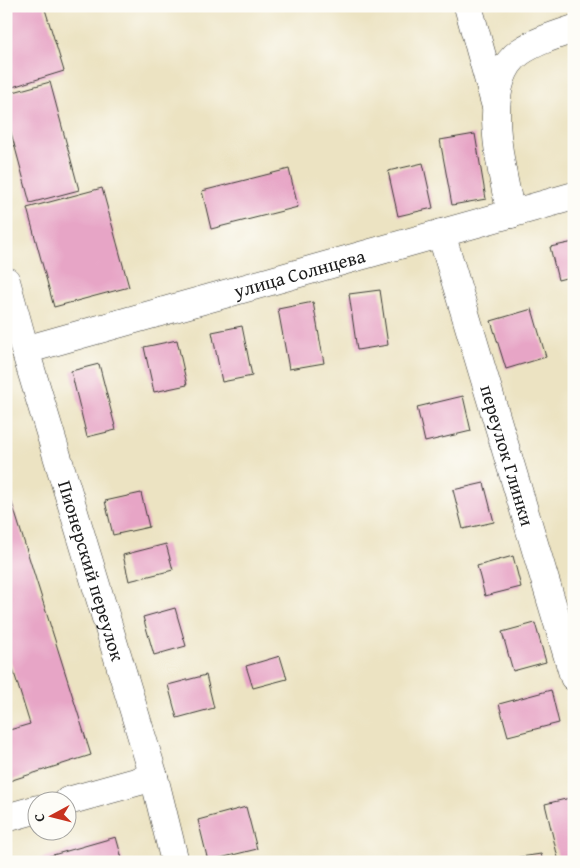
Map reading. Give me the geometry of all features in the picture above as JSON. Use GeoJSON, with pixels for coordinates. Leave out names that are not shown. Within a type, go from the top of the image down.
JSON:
{"type":"FeatureCollection","features":[{"type":"Feature","properties":{"kind":"street"},"geometry":{"type":"LineString","coordinates":[[468,6],[496,107],[502,173],[511,214]]}},
{"type":"Feature","properties":{"kind":"street"},"geometry":{"type":"LineString","coordinates":[[496,107],[499,83],[506,67],[520,52],[550,37],[574,29]]}},
{"type":"Feature","properties":{"kind":"street","name":"улица Солнцева"},"geometry":{"type":"LineString","coordinates":[[25,350],[574,196]]}},
{"type":"Feature","properties":{"kind":"street","name":"переулок Глинки"},"geometry":{"type":"LineString","coordinates":[[440,233],[574,677]]}},
{"type":"Feature","properties":{"kind":"street","name":"Пионерский переулок"},"geometry":{"type":"LineString","coordinates":[[7,289],[154,776],[175,862]]}},
{"type":"Feature","properties":{"kind":"street"},"geometry":{"type":"LineString","coordinates":[[78,798],[154,776]]}},
{"type":"Feature","properties":{"kind":"street"},"geometry":{"type":"LineString","coordinates":[[6,818],[28,812]]}},
{"type":"Feature","properties":{"kind":"building"},"geometry":{"type":"Polygon","coordinates":[[[6,6],[44,6],[64,71],[6,89],[6,6]]]}},
{"type":"Feature","properties":{"kind":"building"},"geometry":{"type":"Polygon","coordinates":[[[50,82],[79,190],[30,203],[6,114],[6,94],[50,82]]]}},
{"type":"Feature","properties":{"kind":"building"},"geometry":{"type":"Polygon","coordinates":[[[475,134],[486,199],[452,205],[440,140],[475,134]]]}},
{"type":"Feature","properties":{"kind":"building"},"geometry":{"type":"Polygon","coordinates":[[[423,163],[433,208],[398,216],[388,171],[423,163]]]}},
{"type":"Feature","properties":{"kind":"building"},"geometry":{"type":"Polygon","coordinates":[[[289,169],[298,207],[211,229],[202,191],[289,169]]]}},
{"type":"Feature","properties":{"kind":"building"},"geometry":{"type":"Polygon","coordinates":[[[102,188],[129,287],[54,307],[27,208],[102,188]]]}},
{"type":"Feature","properties":{"kind":"building"},"geometry":{"type":"Polygon","coordinates":[[[574,242],[574,276],[558,280],[550,247],[574,242]]]}},
{"type":"Feature","properties":{"kind":"building"},"geometry":{"type":"Polygon","coordinates":[[[380,290],[388,345],[357,350],[349,294],[380,290]]]}},
{"type":"Feature","properties":{"kind":"building"},"geometry":{"type":"Polygon","coordinates":[[[313,302],[324,363],[289,369],[278,309],[313,302]]]}},
{"type":"Feature","properties":{"kind":"building"},"geometry":{"type":"Polygon","coordinates":[[[532,309],[546,357],[506,369],[491,321],[532,309]]]}},
{"type":"Feature","properties":{"kind":"building"},"geometry":{"type":"Polygon","coordinates":[[[242,326],[252,376],[222,382],[212,332],[242,326]]]}},
{"type":"Feature","properties":{"kind":"building"},"geometry":{"type":"Polygon","coordinates":[[[177,340],[187,385],[154,392],[144,347],[177,340]]]}},
{"type":"Feature","properties":{"kind":"building"},"geometry":{"type":"Polygon","coordinates":[[[99,364],[116,430],[87,437],[71,371],[99,364]]]}},
{"type":"Feature","properties":{"kind":"building"},"geometry":{"type":"Polygon","coordinates":[[[463,396],[471,431],[425,442],[417,407],[463,396]]]}},
{"type":"Feature","properties":{"kind":"building"},"geometry":{"type":"Polygon","coordinates":[[[484,483],[494,522],[463,529],[453,490],[484,483]]]}},
{"type":"Feature","properties":{"kind":"building"},"geometry":{"type":"Polygon","coordinates":[[[6,484],[91,755],[6,782],[6,731],[30,724],[6,647],[6,484]]]}},
{"type":"Feature","properties":{"kind":"building"},"geometry":{"type":"Polygon","coordinates":[[[141,493],[149,527],[113,535],[105,501],[141,493]]]}},
{"type":"Feature","properties":{"kind":"building"},"geometry":{"type":"Polygon","coordinates":[[[166,544],[173,570],[129,581],[123,555],[166,544]]]}},
{"type":"Feature","properties":{"kind":"building"},"geometry":{"type":"Polygon","coordinates":[[[513,556],[521,587],[485,596],[477,566],[513,556]]]}},
{"type":"Feature","properties":{"kind":"building"},"geometry":{"type":"Polygon","coordinates":[[[175,608],[186,646],[154,655],[143,617],[175,608]]]}},
{"type":"Feature","properties":{"kind":"building"},"geometry":{"type":"Polygon","coordinates":[[[535,623],[546,662],[513,671],[502,632],[535,623]]]}},
{"type":"Feature","properties":{"kind":"building"},"geometry":{"type":"Polygon","coordinates":[[[280,656],[287,679],[253,688],[246,666],[280,656]]]}},
{"type":"Feature","properties":{"kind":"building"},"geometry":{"type":"Polygon","coordinates":[[[206,675],[214,708],[177,718],[168,685],[206,675]]]}},
{"type":"Feature","properties":{"kind":"building"},"geometry":{"type":"Polygon","coordinates":[[[551,690],[559,723],[508,736],[499,704],[551,690]]]}},
{"type":"Feature","properties":{"kind":"building"},"geometry":{"type":"Polygon","coordinates":[[[574,797],[574,862],[559,862],[545,804],[574,797]]]}},
{"type":"Feature","properties":{"kind":"building"},"geometry":{"type":"Polygon","coordinates":[[[246,807],[257,849],[208,861],[198,820],[246,807]]]}},
{"type":"Feature","properties":{"kind":"building"},"geometry":{"type":"Polygon","coordinates":[[[116,837],[123,862],[32,862],[32,861],[116,837]]]}},
{"type":"Feature","properties":{"kind":"building"},"geometry":{"type":"Polygon","coordinates":[[[541,854],[543,862],[515,862],[514,858],[541,854]]]}}]}
